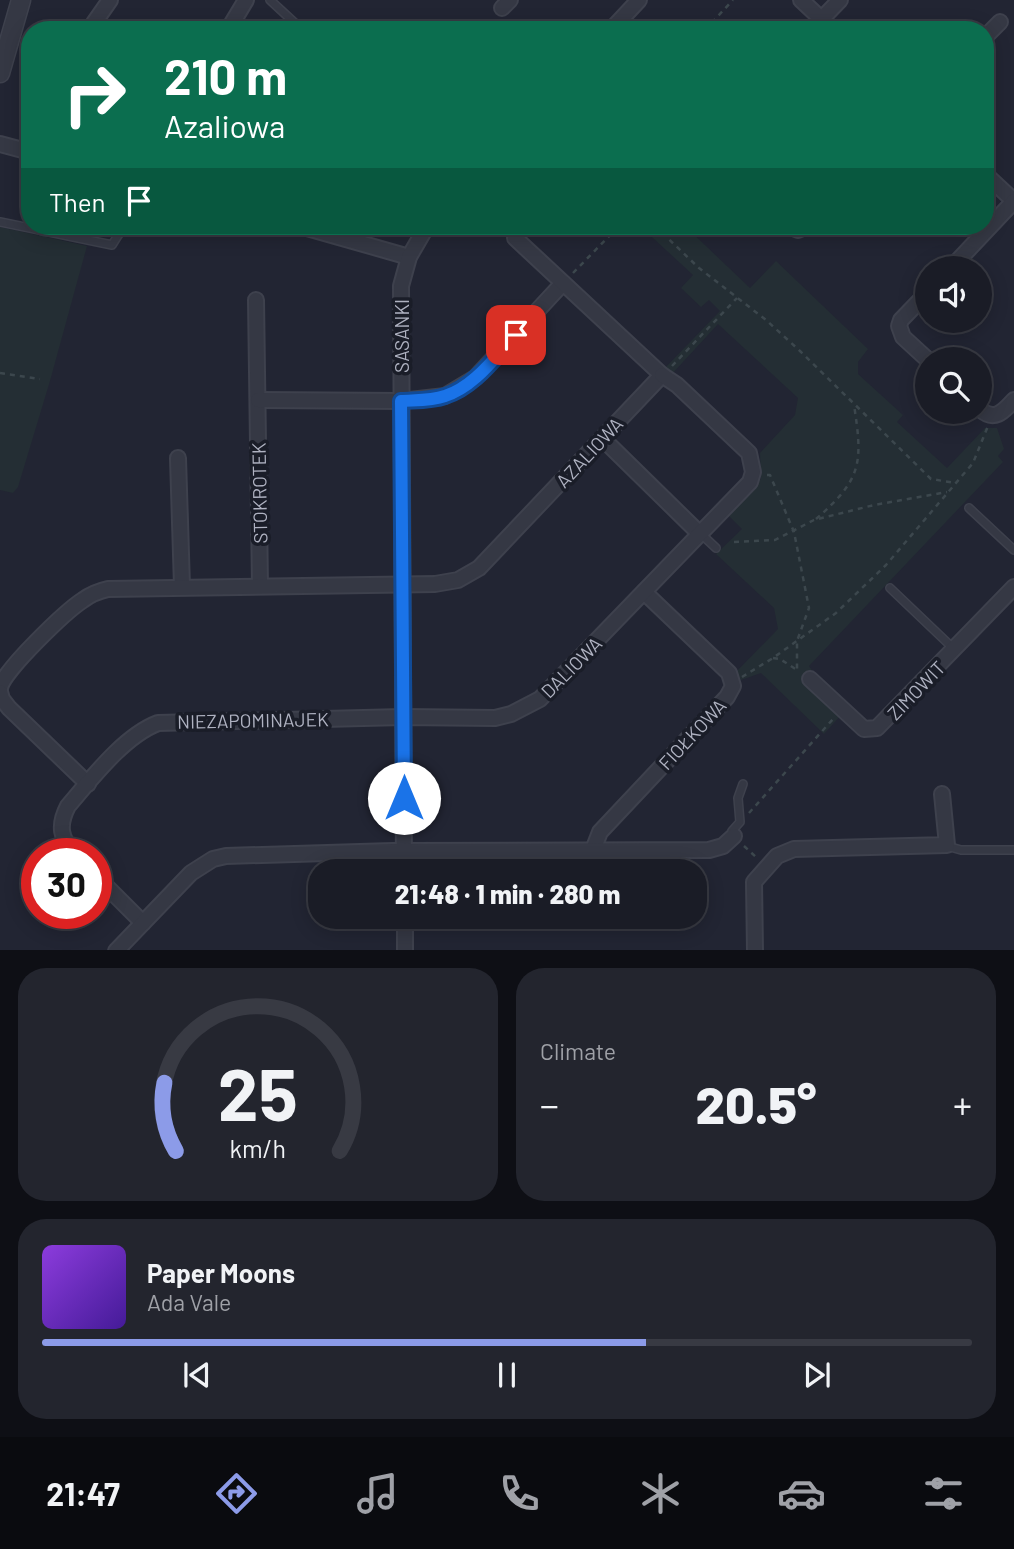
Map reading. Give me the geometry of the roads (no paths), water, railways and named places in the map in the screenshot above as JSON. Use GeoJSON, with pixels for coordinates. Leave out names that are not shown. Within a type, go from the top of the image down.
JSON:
{"type":"FeatureCollection","features":[{"type":"Feature","properties":{"kind":"street"},"geometry":{"type":"LineString","coordinates":[[0,73],[21,0]]}},
{"type":"Feature","properties":{"kind":"street"},"geometry":{"type":"LineString","coordinates":[[95,21],[110,0]]}},
{"type":"Feature","properties":{"kind":"street"},"geometry":{"type":"LineString","coordinates":[[233,21],[246,0]]}},
{"type":"Feature","properties":{"kind":"street"},"geometry":{"type":"LineString","coordinates":[[619,21],[639,0]]}},
{"type":"Feature","properties":{"kind":"street"},"geometry":{"type":"LineString","coordinates":[[801,0],[814,21]]}},
{"type":"Feature","properties":{"kind":"street"},"geometry":{"type":"LineString","coordinates":[[819,21],[840,0]]}},
{"type":"Feature","properties":{"kind":"street"},"geometry":{"type":"LineString","coordinates":[[994,28],[1000,22]]}},
{"type":"Feature","properties":{"kind":"street"},"geometry":{"type":"LineString","coordinates":[[0,144],[21,150]]}},
{"type":"Feature","properties":{"kind":"street"},"geometry":{"type":"LineString","coordinates":[[994,182],[1014,201],[994,222]]}},
{"type":"Feature","properties":{"kind":"street"},"geometry":{"type":"LineString","coordinates":[[332,235],[409,257]]}},
{"type":"Feature","properties":{"kind":"street","name":"SASANKI"},"geometry":{"type":"LineString","coordinates":[[404,859],[401,286],[409,257],[422,235]]}},
{"type":"Feature","properties":{"kind":"street"},"geometry":{"type":"LineString","coordinates":[[962,256],[982,235]]}},
{"type":"Feature","properties":{"kind":"street"},"geometry":{"type":"LineString","coordinates":[[514,238],[662,375]]}},
{"type":"Feature","properties":{"kind":"street"},"geometry":{"type":"LineString","coordinates":[[258,400],[401,401],[434,399],[455,392],[466,386],[484,369],[563,283]]}},
{"type":"Feature","properties":{"kind":"street","name":"STOKROTEK"},"geometry":{"type":"LineString","coordinates":[[256,300],[260,586]]}},
{"type":"Feature","properties":{"kind":"street"},"geometry":{"type":"LineString","coordinates":[[915,305],[901,320],[899,326],[903,337],[915,348]]}},
{"type":"Feature","properties":{"kind":"street","name":"AZALIOWA"},"geometry":{"type":"LineString","coordinates":[[402,584],[447,583],[479,568],[662,375]]}},
{"type":"Feature","properties":{"kind":"street","name":"DALIOWA"},"geometry":{"type":"LineString","coordinates":[[403,717],[495,718],[525,708],[553,688],[750,482],[753,472],[749,453],[677,385],[662,375]]}},
{"type":"Feature","properties":{"kind":"street"},"geometry":{"type":"LineString","coordinates":[[992,412],[1003,411],[1014,400]]}},
{"type":"Feature","properties":{"kind":"street"},"geometry":{"type":"LineString","coordinates":[[602,438],[699,533]]}},
{"type":"Feature","properties":{"kind":"street"},"geometry":{"type":"LineString","coordinates":[[178,458],[182,586]]}},
{"type":"Feature","properties":{"kind":"street"},"geometry":{"type":"LineString","coordinates":[[88,784],[9,708],[2,699],[0,690],[7,673],[68,612],[95,593],[108,589],[182,586],[402,584]]}},
{"type":"Feature","properties":{"kind":"street","name":"ZIMOWIT"},"geometry":{"type":"LineString","coordinates":[[810,679],[864,729],[877,728],[1014,587]]}},
{"type":"Feature","properties":{"kind":"street","name":"FIOŁKOWA"},"geometry":{"type":"LineString","coordinates":[[593,850],[600,832],[727,697],[733,682],[729,673],[644,592]]}},
{"type":"Feature","properties":{"kind":"street","name":"NIEZAPOMINAJEK"},"geometry":{"type":"LineString","coordinates":[[63,838],[61,824],[68,806],[136,734],[158,723],[403,717]]}},
{"type":"Feature","properties":{"kind":"street"},"geometry":{"type":"LineString","coordinates":[[755,950],[753,888],[757,876],[777,856],[788,850],[947,845],[942,794]]}},
{"type":"Feature","properties":{"kind":"street"},"geometry":{"type":"LineString","coordinates":[[116,950],[191,873],[213,859],[226,856],[404,851],[709,850],[723,846],[734,836]]}},
{"type":"Feature","properties":{"kind":"street"},"geometry":{"type":"LineString","coordinates":[[112,892],[143,923]]}},
{"type":"Feature","properties":{"kind":"street"},"geometry":{"type":"LineString","coordinates":[[405,929],[405,950]]}},
{"type":"Feature","properties":{"kind":"lane"},"geometry":{"type":"LineString","coordinates":[[270,0],[293,21]]}},
{"type":"Feature","properties":{"kind":"lane"},"geometry":{"type":"LineString","coordinates":[[0,222],[21,226]]}},
{"type":"Feature","properties":{"kind":"lane"},"geometry":{"type":"LineString","coordinates":[[63,235],[112,245],[118,235]]}},
{"type":"Feature","properties":{"kind":"lane"},"geometry":{"type":"LineString","coordinates":[[969,508],[1014,550]]}},
{"type":"Feature","properties":{"kind":"lane"},"geometry":{"type":"LineString","coordinates":[[699,533],[716,548]]}},
{"type":"Feature","properties":{"kind":"lane"},"geometry":{"type":"LineString","coordinates":[[890,588],[955,650]]}},
{"type":"Feature","properties":{"kind":"lane"},"geometry":{"type":"LineString","coordinates":[[734,836],[732,831],[740,822],[738,798],[743,784]]}},
{"type":"Feature","properties":{"kind":"lane"},"geometry":{"type":"LineString","coordinates":[[947,845],[961,850],[1014,850]]}}]}
